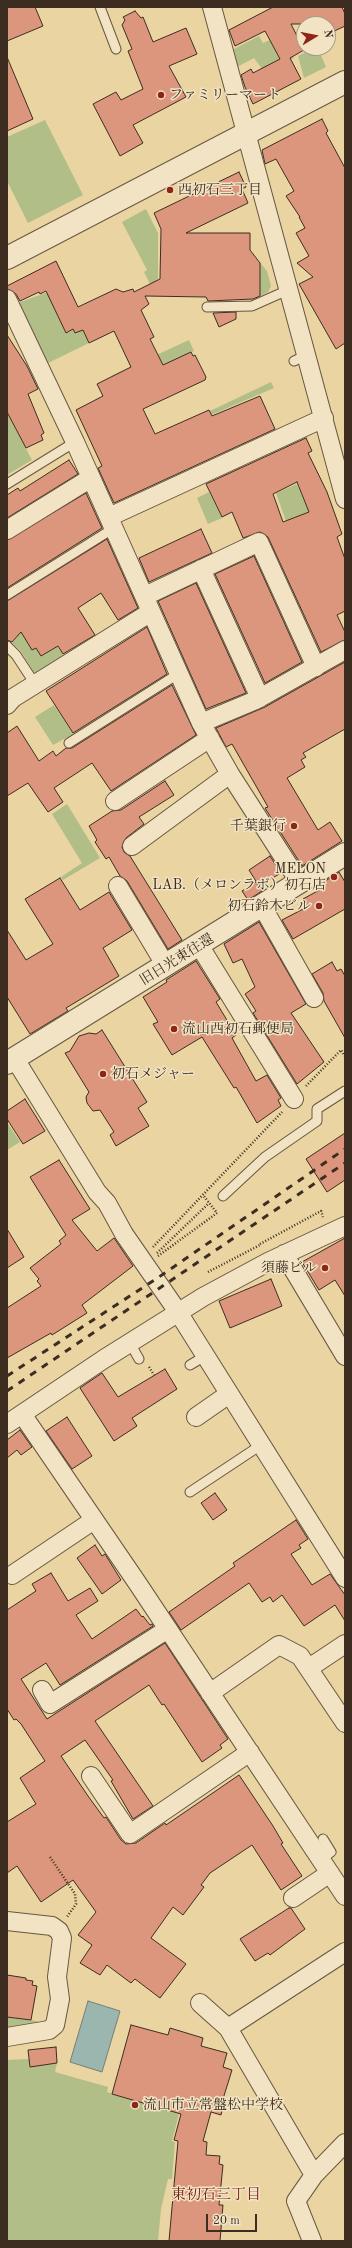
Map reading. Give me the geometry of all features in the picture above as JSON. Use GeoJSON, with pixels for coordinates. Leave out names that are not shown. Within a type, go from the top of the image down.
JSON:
{"type":"FeatureCollection","features":[{"type":"Feature","properties":{"kind":"street"},"geometry":{"type":"LineString","coordinates":[[212,7],[288,290],[289,318],[300,359],[324,418],[345,499]]}},
{"type":"Feature","properties":{"kind":"street"},"geometry":{"type":"LineString","coordinates":[[7,258],[345,82]]}},
{"type":"Feature","properties":{"kind":"street"},"geometry":{"type":"LineString","coordinates":[[7,299],[75,442],[178,674],[205,731],[230,774],[300,883]]}},
{"type":"Feature","properties":{"kind":"street"},"geometry":{"type":"LineString","coordinates":[[111,523],[324,418]]}},
{"type":"Feature","properties":{"kind":"street"},"geometry":{"type":"LineString","coordinates":[[7,530],[91,478]]}},
{"type":"Feature","properties":{"kind":"street"},"geometry":{"type":"LineString","coordinates":[[7,705],[13,698],[200,569],[259,542],[316,667]]}},
{"type":"Feature","properties":{"kind":"street"},"geometry":{"type":"LineString","coordinates":[[200,569],[260,698]]}},
{"type":"Feature","properties":{"kind":"street"},"geometry":{"type":"LineString","coordinates":[[115,801],[205,731],[345,650]]}},
{"type":"Feature","properties":{"kind":"street"},"geometry":{"type":"LineString","coordinates":[[132,846],[230,774]]}},
{"type":"Feature","properties":{"kind":"street","name":"旧日光東往還"},"geometry":{"type":"LineString","coordinates":[[11,1061],[199,946],[345,854]]}},
{"type":"Feature","properties":{"kind":"street"},"geometry":{"type":"LineString","coordinates":[[118,886],[166,966]]}},
{"type":"Feature","properties":{"kind":"street"},"geometry":{"type":"LineString","coordinates":[[262,906],[314,998]]}},
{"type":"Feature","properties":{"kind":"street"},"geometry":{"type":"LineString","coordinates":[[199,946],[294,1099]]}},
{"type":"Feature","properties":{"kind":"street"},"geometry":{"type":"LineString","coordinates":[[11,1061],[96,1192],[107,1203],[124,1234],[178,1312],[345,1578]]}},
{"type":"Feature","properties":{"kind":"street"},"geometry":{"type":"LineString","coordinates":[[7,1424],[178,1312],[284,1254],[345,1226]]}},
{"type":"Feature","properties":{"kind":"street"},"geometry":{"type":"LineString","coordinates":[[284,1254],[345,1356]]}},
{"type":"Feature","properties":{"kind":"street"},"geometry":{"type":"LineString","coordinates":[[196,1417],[229,1394]]}},
{"type":"Feature","properties":{"kind":"street"},"geometry":{"type":"LineString","coordinates":[[22,1414],[168,1629],[345,1896]]}},
{"type":"Feature","properties":{"kind":"street"},"geometry":{"type":"LineString","coordinates":[[12,1575],[94,1520]]}},
{"type":"Feature","properties":{"kind":"street"},"geometry":{"type":"LineString","coordinates":[[42,1690],[50,1704],[168,1629]]}},
{"type":"Feature","properties":{"kind":"street"},"geometry":{"type":"LineString","coordinates":[[308,1668],[345,1644]]}},
{"type":"Feature","properties":{"kind":"street"},"geometry":{"type":"LineString","coordinates":[[210,1693],[228,1673],[279,1646],[300,1656],[345,1723]]}},
{"type":"Feature","properties":{"kind":"street"},"geometry":{"type":"LineString","coordinates":[[91,1776],[130,1834],[250,1752]]}},
{"type":"Feature","properties":{"kind":"street"},"geometry":{"type":"LineString","coordinates":[[293,1898],[325,1866]]}},
{"type":"Feature","properties":{"kind":"street"},"geometry":{"type":"LineString","coordinates":[[7,1921],[55,1924],[62,1938],[54,1958],[60,1999],[55,2025],[49,2030],[7,2037]]}},
{"type":"Feature","properties":{"kind":"street"},"geometry":{"type":"LineString","coordinates":[[228,2028],[345,1952]]}},
{"type":"Feature","properties":{"kind":"street"},"geometry":{"type":"LineString","coordinates":[[200,2003],[228,2028],[314,2175]]}},
{"type":"Feature","properties":{"kind":"street"},"geometry":{"type":"LineString","coordinates":[[312,2241],[296,2201],[314,2175],[345,2143]]}},
{"type":"Feature","properties":{"kind":"lane"},"geometry":{"type":"LineString","coordinates":[[104,8],[116,49]]}},
{"type":"Feature","properties":{"kind":"lane"},"geometry":{"type":"LineString","coordinates":[[207,307],[252,306],[288,290]]}},
{"type":"Feature","properties":{"kind":"lane"},"geometry":{"type":"LineString","coordinates":[[7,484],[75,442]]}},
{"type":"Feature","properties":{"kind":"lane"},"geometry":{"type":"LineString","coordinates":[[7,595],[111,523]]}},
{"type":"Feature","properties":{"kind":"lane"},"geometry":{"type":"LineString","coordinates":[[7,646],[16,655],[35,684]]}},
{"type":"Feature","properties":{"kind":"lane"},"geometry":{"type":"LineString","coordinates":[[69,743],[178,674]]}},
{"type":"Feature","properties":{"kind":"lane"},"geometry":{"type":"LineString","coordinates":[[223,1196],[265,1157],[317,1121],[317,1110],[345,1091]]}},
{"type":"Feature","properties":{"kind":"lane"},"geometry":{"type":"LineString","coordinates":[[130,1343],[139,1359]]}},
{"type":"Feature","properties":{"kind":"lane"},"geometry":{"type":"LineString","coordinates":[[190,1366],[205,1356]]}},
{"type":"Feature","properties":{"kind":"lane"},"geometry":{"type":"LineString","coordinates":[[190,1492],[261,1445]]}},
{"type":"Feature","properties":{"kind":"lane"},"geometry":{"type":"LineString","coordinates":[[324,1839],[331,1852],[325,1866]]}},
{"type":"Feature","properties":{"kind":"path"},"geometry":{"type":"LineString","coordinates":[[142,1260],[341,1050],[345,1056]]}},
{"type":"Feature","properties":{"kind":"path"},"geometry":{"type":"LineString","coordinates":[[203,1195],[217,1213],[155,1258],[154,1256],[209,1203]]}},
{"type":"Feature","properties":{"kind":"path"},"geometry":{"type":"LineString","coordinates":[[260,1244],[321,1211],[326,1222]]}},
{"type":"Feature","properties":{"kind":"path"},"geometry":{"type":"LineString","coordinates":[[50,1857],[75,1894],[76,1904],[55,1924]]}},
{"type":"Feature","properties":{"kind":"green space"},"geometry":{"type":"Polygon","coordinates":[[[259,36],[263,43],[270,40],[279,58],[291,52],[294,58],[265,73],[254,58],[237,67],[232,50],[259,36]]]}},
{"type":"Feature","properties":{"kind":"green space"},"geometry":{"type":"Polygon","coordinates":[[[298,56],[321,56],[326,67],[304,78],[298,56]]]}},
{"type":"Feature","properties":{"kind":"green space"},"geometry":{"type":"Polygon","coordinates":[[[45,120],[83,195],[28,223],[7,181],[7,137],[45,120]]]}},
{"type":"Feature","properties":{"kind":"green space"},"geometry":{"type":"Polygon","coordinates":[[[146,209],[158,233],[158,292],[154,292],[144,272],[147,270],[122,222],[146,209]]]}},
{"type":"Feature","properties":{"kind":"green space"},"geometry":{"type":"Polygon","coordinates":[[[257,259],[267,271],[271,286],[268,292],[260,296],[257,259]]]}},
{"type":"Feature","properties":{"kind":"green space"},"geometry":{"type":"Polygon","coordinates":[[[48,292],[66,333],[73,329],[75,333],[83,330],[89,343],[44,365],[15,304],[48,292]]]}},
{"type":"Feature","properties":{"kind":"green space"},"geometry":{"type":"Polygon","coordinates":[[[189,340],[194,351],[116,387],[111,376],[189,340]]]}},
{"type":"Feature","properties":{"kind":"green space"},"geometry":{"type":"Polygon","coordinates":[[[271,382],[274,388],[211,415],[210,411],[271,382]]]}},
{"type":"Feature","properties":{"kind":"green space"},"geometry":{"type":"Polygon","coordinates":[[[7,412],[32,460],[7,475],[7,412]]]}},
{"type":"Feature","properties":{"kind":"green space"},"geometry":{"type":"Polygon","coordinates":[[[297,484],[309,512],[301,515],[305,525],[292,538],[276,493],[297,484]]]}},
{"type":"Feature","properties":{"kind":"green space"},"geometry":{"type":"Polygon","coordinates":[[[209,492],[222,518],[208,524],[197,498],[209,492]]]}},
{"type":"Feature","properties":{"kind":"green space"},"geometry":{"type":"Polygon","coordinates":[[[19,621],[32,642],[29,644],[32,650],[36,648],[41,656],[57,646],[66,659],[35,674],[20,650],[12,643],[17,637],[8,628],[19,621]]]}},
{"type":"Feature","properties":{"kind":"green space"},"geometry":{"type":"Polygon","coordinates":[[[54,705],[73,734],[53,745],[35,717],[54,705]]]}},
{"type":"Feature","properties":{"kind":"green space"},"geometry":{"type":"Polygon","coordinates":[[[67,804],[100,858],[63,880],[61,877],[82,863],[52,814],[67,804]]]}},
{"type":"Feature","properties":{"kind":"green space"},"geometry":{"type":"Polygon","coordinates":[[[7,1122],[20,1142],[7,1150],[7,1122]]]}},
{"type":"Feature","properties":{"kind":"green space"},"geometry":{"type":"Polygon","coordinates":[[[7,2017],[31,2020],[45,2023],[7,2029],[7,2017]]]}},
{"type":"Feature","properties":{"kind":"green space"},"geometry":{"type":"Polygon","coordinates":[[[29,2059],[30,2067],[57,2063],[55,2072],[108,2087],[107,2092],[179,2114],[172,2141],[175,2142],[172,2179],[168,2179],[161,2209],[158,2241],[7,2241],[7,2060],[29,2059]]]}},
{"type":"Feature","properties":{"kind":"water"},"geometry":{"type":"Polygon","coordinates":[[[88,2001],[120,2011],[102,2072],[70,2062],[88,2001]]]}},
{"type":"Feature","properties":{"kind":"building"},"geometry":{"type":"Polygon","coordinates":[[[7,7],[35,7],[43,26],[7,41],[7,7]]]}},
{"type":"Feature","properties":{"kind":"building"},"geometry":{"type":"Polygon","coordinates":[[[273,7],[342,7],[345,14],[345,26],[336,30],[336,16],[296,16],[296,24],[291,24],[296,34],[296,55],[290,58],[301,79],[253,104],[241,75],[251,69],[253,73],[280,59],[265,31],[235,46],[229,30],[273,7]]]}},
{"type":"Feature","properties":{"kind":"building"},"geometry":{"type":"Polygon","coordinates":[[[135,11],[141,18],[143,17],[153,42],[186,28],[197,54],[169,66],[186,97],[133,125],[143,143],[120,156],[93,104],[116,92],[121,100],[143,89],[128,51],[132,49],[122,25],[125,20],[123,17],[135,11]]]}},
{"type":"Feature","properties":{"kind":"building"},"geometry":{"type":"Polygon","coordinates":[[[7,57],[33,119],[7,131],[7,57]]]}},
{"type":"Feature","properties":{"kind":"building"},"geometry":{"type":"Polygon","coordinates":[[[322,119],[328,131],[326,133],[345,168],[345,343],[336,349],[299,284],[313,277],[297,263],[309,256],[296,233],[305,228],[300,217],[286,196],[294,191],[276,159],[265,164],[262,150],[322,119]]]}},
{"type":"Feature","properties":{"kind":"building"},"geometry":{"type":"Polygon","coordinates":[[[239,172],[246,187],[242,189],[248,203],[186,233],[250,233],[250,250],[260,263],[260,296],[253,299],[208,301],[206,297],[145,296],[149,304],[141,310],[154,337],[150,339],[163,365],[191,352],[193,356],[195,355],[206,377],[205,380],[143,409],[155,434],[209,410],[212,416],[260,396],[275,429],[114,503],[98,468],[102,466],[76,410],[103,396],[97,384],[131,367],[114,331],[89,343],[83,330],[75,333],[73,329],[66,333],[46,291],[40,294],[39,292],[20,301],[16,294],[7,289],[7,286],[56,261],[78,307],[116,289],[123,292],[133,289],[134,292],[160,279],[161,229],[154,213],[239,172]]]}},
{"type":"Feature","properties":{"kind":"building"},"geometry":{"type":"Polygon","coordinates":[[[236,312],[236,319],[219,327],[213,313],[236,312]]]}},
{"type":"Feature","properties":{"kind":"building"},"geometry":{"type":"Polygon","coordinates":[[[7,335],[27,366],[38,389],[28,394],[44,433],[41,435],[43,440],[26,448],[7,412],[7,335]]]}},
{"type":"Feature","properties":{"kind":"building"},"geometry":{"type":"Polygon","coordinates":[[[306,438],[312,451],[308,453],[327,492],[342,534],[337,537],[345,559],[345,611],[337,615],[345,632],[345,640],[321,652],[268,537],[260,532],[243,538],[232,512],[222,517],[206,484],[306,438]],[[297,482],[273,494],[283,522],[309,512],[297,482]]]}},
{"type":"Feature","properties":{"kind":"building"},"geometry":{"type":"Polygon","coordinates":[[[69,460],[78,474],[7,518],[7,495],[18,488],[20,491],[69,460]]]}},
{"type":"Feature","properties":{"kind":"building"},"geometry":{"type":"Polygon","coordinates":[[[86,493],[102,528],[7,588],[7,540],[86,493]]]}},
{"type":"Feature","properties":{"kind":"building"},"geometry":{"type":"Polygon","coordinates":[[[201,529],[212,553],[149,582],[139,558],[201,529]]]}},
{"type":"Feature","properties":{"kind":"building"},"geometry":{"type":"Polygon","coordinates":[[[107,539],[138,608],[118,620],[101,593],[78,608],[95,635],[63,654],[58,646],[41,656],[36,648],[32,650],[21,632],[12,642],[7,640],[7,601],[107,539]]]}},
{"type":"Feature","properties":{"kind":"building"},"geometry":{"type":"Polygon","coordinates":[[[254,556],[302,662],[265,683],[215,574],[254,556]]]}},
{"type":"Feature","properties":{"kind":"building"},"geometry":{"type":"Polygon","coordinates":[[[196,583],[246,693],[206,709],[158,601],[196,583]]]}},
{"type":"Feature","properties":{"kind":"building"},"geometry":{"type":"Polygon","coordinates":[[[147,627],[167,674],[73,733],[46,691],[147,627]]]}},
{"type":"Feature","properties":{"kind":"building"},"geometry":{"type":"Polygon","coordinates":[[[345,662],[345,729],[303,753],[306,757],[301,760],[305,767],[287,778],[318,830],[330,822],[342,841],[302,866],[265,808],[268,807],[232,744],[226,747],[216,728],[265,707],[345,662]]]}},
{"type":"Feature","properties":{"kind":"building"},"geometry":{"type":"Polygon","coordinates":[[[172,685],[196,735],[111,791],[92,763],[54,788],[63,802],[48,812],[28,783],[7,796],[7,733],[17,726],[39,761],[53,751],[56,756],[66,748],[72,748],[172,685]]]}},
{"type":"Feature","properties":{"kind":"building"},"geometry":{"type":"Polygon","coordinates":[[[165,781],[174,795],[139,817],[144,824],[126,838],[122,847],[124,852],[130,856],[182,940],[168,949],[127,881],[120,876],[109,857],[106,859],[95,842],[97,840],[89,826],[112,811],[121,810],[165,781]]]}},
{"type":"Feature","properties":{"kind":"building"},"geometry":{"type":"Polygon","coordinates":[[[270,856],[281,873],[259,886],[249,870],[270,856]]]}},
{"type":"Feature","properties":{"kind":"building"},"geometry":{"type":"Polygon","coordinates":[[[339,872],[345,882],[345,909],[293,939],[282,920],[307,907],[303,899],[323,888],[321,884],[339,872]]]}},
{"type":"Feature","properties":{"kind":"building"},"geometry":{"type":"Polygon","coordinates":[[[60,878],[80,910],[109,892],[132,930],[103,948],[119,976],[66,1008],[68,1011],[30,1034],[7,997],[7,930],[26,960],[53,944],[25,899],[60,878]]]}},
{"type":"Feature","properties":{"kind":"building"},"geometry":{"type":"Polygon","coordinates":[[[256,882],[262,891],[248,900],[242,891],[256,882]]]}},
{"type":"Feature","properties":{"kind":"building"},"geometry":{"type":"Polygon","coordinates":[[[259,922],[306,1004],[291,1013],[324,1062],[297,1084],[253,1013],[256,1011],[245,994],[255,987],[242,959],[233,963],[224,944],[259,922]]]}},
{"type":"Feature","properties":{"kind":"building"},"geometry":{"type":"Polygon","coordinates":[[[196,961],[220,999],[216,1002],[236,1035],[232,1038],[256,1081],[267,1075],[281,1098],[278,1100],[281,1106],[257,1123],[236,1087],[234,1088],[202,1037],[172,1055],[153,1024],[158,1022],[143,997],[196,961]]]}},
{"type":"Feature","properties":{"kind":"building"},"geometry":{"type":"Polygon","coordinates":[[[332,962],[337,971],[341,969],[345,976],[345,1038],[324,1001],[323,993],[312,974],[332,962]]]}},
{"type":"Feature","properties":{"kind":"building","name":"初石メジャー"},"geometry":{"type":"Polygon","coordinates":[[[102,1030],[147,1102],[138,1108],[149,1126],[116,1146],[110,1135],[114,1132],[100,1110],[93,1111],[87,1103],[86,1097],[89,1092],[65,1053],[70,1051],[79,1036],[89,1033],[96,1034],[102,1030]]]}},
{"type":"Feature","properties":{"kind":"building"},"geometry":{"type":"Polygon","coordinates":[[[25,1099],[45,1131],[23,1144],[7,1119],[7,1111],[25,1099]]]}},
{"type":"Feature","properties":{"kind":"building"},"geometry":{"type":"Polygon","coordinates":[[[345,1133],[345,1180],[327,1192],[306,1159],[345,1133]]]}},
{"type":"Feature","properties":{"kind":"building"},"geometry":{"type":"Polygon","coordinates":[[[59,1160],[90,1209],[72,1220],[97,1251],[114,1238],[133,1266],[82,1305],[87,1313],[52,1335],[51,1333],[7,1358],[7,1308],[41,1286],[37,1281],[39,1279],[30,1268],[61,1244],[59,1241],[66,1235],[30,1177],[59,1160]]]}},
{"type":"Feature","properties":{"kind":"building"},"geometry":{"type":"Polygon","coordinates":[[[7,1229],[24,1257],[7,1268],[7,1229]]]}},
{"type":"Feature","properties":{"kind":"building","name":"須藤ビル"},"geometry":{"type":"Polygon","coordinates":[[[345,1238],[345,1296],[335,1280],[319,1290],[302,1262],[345,1238]]]}},
{"type":"Feature","properties":{"kind":"building"},"geometry":{"type":"Polygon","coordinates":[[[271,1279],[282,1306],[230,1328],[219,1301],[271,1279]]]}},
{"type":"Feature","properties":{"kind":"building"},"geometry":{"type":"Polygon","coordinates":[[[165,1369],[177,1389],[132,1418],[137,1426],[114,1441],[80,1388],[102,1373],[118,1397],[165,1369]]]}},
{"type":"Feature","properties":{"kind":"building"},"geometry":{"type":"Polygon","coordinates":[[[67,1417],[92,1456],[72,1469],[46,1431],[67,1417]]]}},
{"type":"Feature","properties":{"kind":"building"},"geometry":{"type":"Polygon","coordinates":[[[20,1430],[32,1447],[21,1455],[17,1450],[7,1458],[7,1440],[20,1430]]]}},
{"type":"Feature","properties":{"kind":"building"},"geometry":{"type":"Polygon","coordinates":[[[215,1493],[227,1510],[213,1520],[201,1503],[215,1493]]]}},
{"type":"Feature","properties":{"kind":"building"},"geometry":{"type":"Polygon","coordinates":[[[296,1520],[308,1539],[299,1545],[301,1548],[291,1554],[312,1585],[330,1574],[345,1595],[345,1621],[335,1605],[304,1626],[282,1595],[273,1602],[270,1597],[262,1602],[249,1583],[181,1630],[169,1612],[235,1566],[233,1563],[296,1520]]]}},
{"type":"Feature","properties":{"kind":"building"},"geometry":{"type":"Polygon","coordinates":[[[95,1545],[102,1556],[105,1554],[121,1580],[102,1594],[77,1558],[95,1545]]]}},
{"type":"Feature","properties":{"kind":"building"},"geometry":{"type":"Polygon","coordinates":[[[51,1573],[68,1601],[90,1588],[98,1601],[76,1615],[92,1639],[136,1609],[150,1625],[152,1624],[153,1626],[60,1685],[46,1663],[21,1679],[47,1719],[165,1643],[228,1739],[220,1745],[222,1748],[202,1762],[164,1704],[162,1705],[149,1685],[95,1721],[153,1806],[133,1819],[111,1781],[113,1780],[85,1740],[61,1756],[88,1796],[104,1818],[106,1817],[121,1840],[126,1844],[136,1843],[165,1823],[166,1825],[239,1775],[273,1826],[283,1843],[281,1844],[302,1876],[281,1890],[252,1845],[210,1873],[201,1885],[204,1887],[183,1915],[173,1907],[151,1938],[186,1964],[160,1998],[135,1979],[131,1983],[107,1965],[100,1975],[80,1963],[92,1945],[78,1935],[96,1912],[73,1880],[41,1902],[17,1866],[7,1873],[7,1822],[36,1804],[20,1778],[45,1761],[21,1724],[16,1719],[14,1720],[7,1709],[7,1610],[36,1591],[32,1584],[51,1573]]]}},
{"type":"Feature","properties":{"kind":"building"},"geometry":{"type":"Polygon","coordinates":[[[291,1908],[305,1929],[270,1955],[268,1953],[255,1961],[240,1939],[291,1908]]]}},
{"type":"Feature","properties":{"kind":"building"},"geometry":{"type":"Polygon","coordinates":[[[7,1975],[26,1978],[26,1980],[33,1981],[32,1985],[37,1986],[31,2020],[7,2017],[7,1975]]]}},
{"type":"Feature","properties":{"kind":"building"},"geometry":{"type":"Polygon","coordinates":[[[131,2025],[168,2035],[170,2028],[203,2038],[201,2046],[227,2053],[223,2067],[232,2070],[223,2099],[225,2099],[221,2115],[211,2112],[203,2141],[207,2142],[206,2155],[220,2156],[219,2164],[223,2165],[219,2205],[223,2205],[220,2241],[169,2241],[178,2141],[174,2140],[181,2114],[112,2094],[131,2025]]]}},
{"type":"Feature","properties":{"kind":"building"},"geometry":{"type":"Polygon","coordinates":[[[56,2047],[57,2063],[30,2067],[28,2050],[56,2047]]]}},
{"type":"Feature","properties":{"kind":"railway"},"geometry":{"type":"LineString","coordinates":[[7,1376],[156,1279],[345,1149]]}},
{"type":"Feature","properties":{"kind":"railway"},"geometry":{"type":"LineString","coordinates":[[7,1391],[345,1163]]}},
{"type":"Feature","properties":{"kind":"place","name":"ファミリーマート"},"geometry":{"type":"Point","coordinates":[161,95]}},
{"type":"Feature","properties":{"kind":"place","name":"西初石三丁目"},"geometry":{"type":"Point","coordinates":[170,190]}},
{"type":"Feature","properties":{"kind":"place","name":"千葉銀行"},"geometry":{"type":"Point","coordinates":[294,826]}},
{"type":"Feature","properties":{"kind":"place","name":"MELON LAB.（メロンラボ）初石店"},"geometry":{"type":"Point","coordinates":[334,877]}},
{"type":"Feature","properties":{"kind":"place","name":"初石鈴木ビル"},"geometry":{"type":"Point","coordinates":[319,906]}},
{"type":"Feature","properties":{"kind":"place","name":"流山西初石郵便局"},"geometry":{"type":"Point","coordinates":[174,1029]}},
{"type":"Feature","properties":{"kind":"place","name":"初石メジャー"},"geometry":{"type":"Point","coordinates":[103,1074]}},
{"type":"Feature","properties":{"kind":"place","name":"須藤ビル"},"geometry":{"type":"Point","coordinates":[325,1268]}},
{"type":"Feature","properties":{"kind":"place","name":"流山市立常盤松中学校"},"geometry":{"type":"Point","coordinates":[135,2105]}},
{"type":"Feature","properties":{"kind":"district","name":"東初石三丁目"},"geometry":{"type":"Point","coordinates":[216,2195]}}]}
